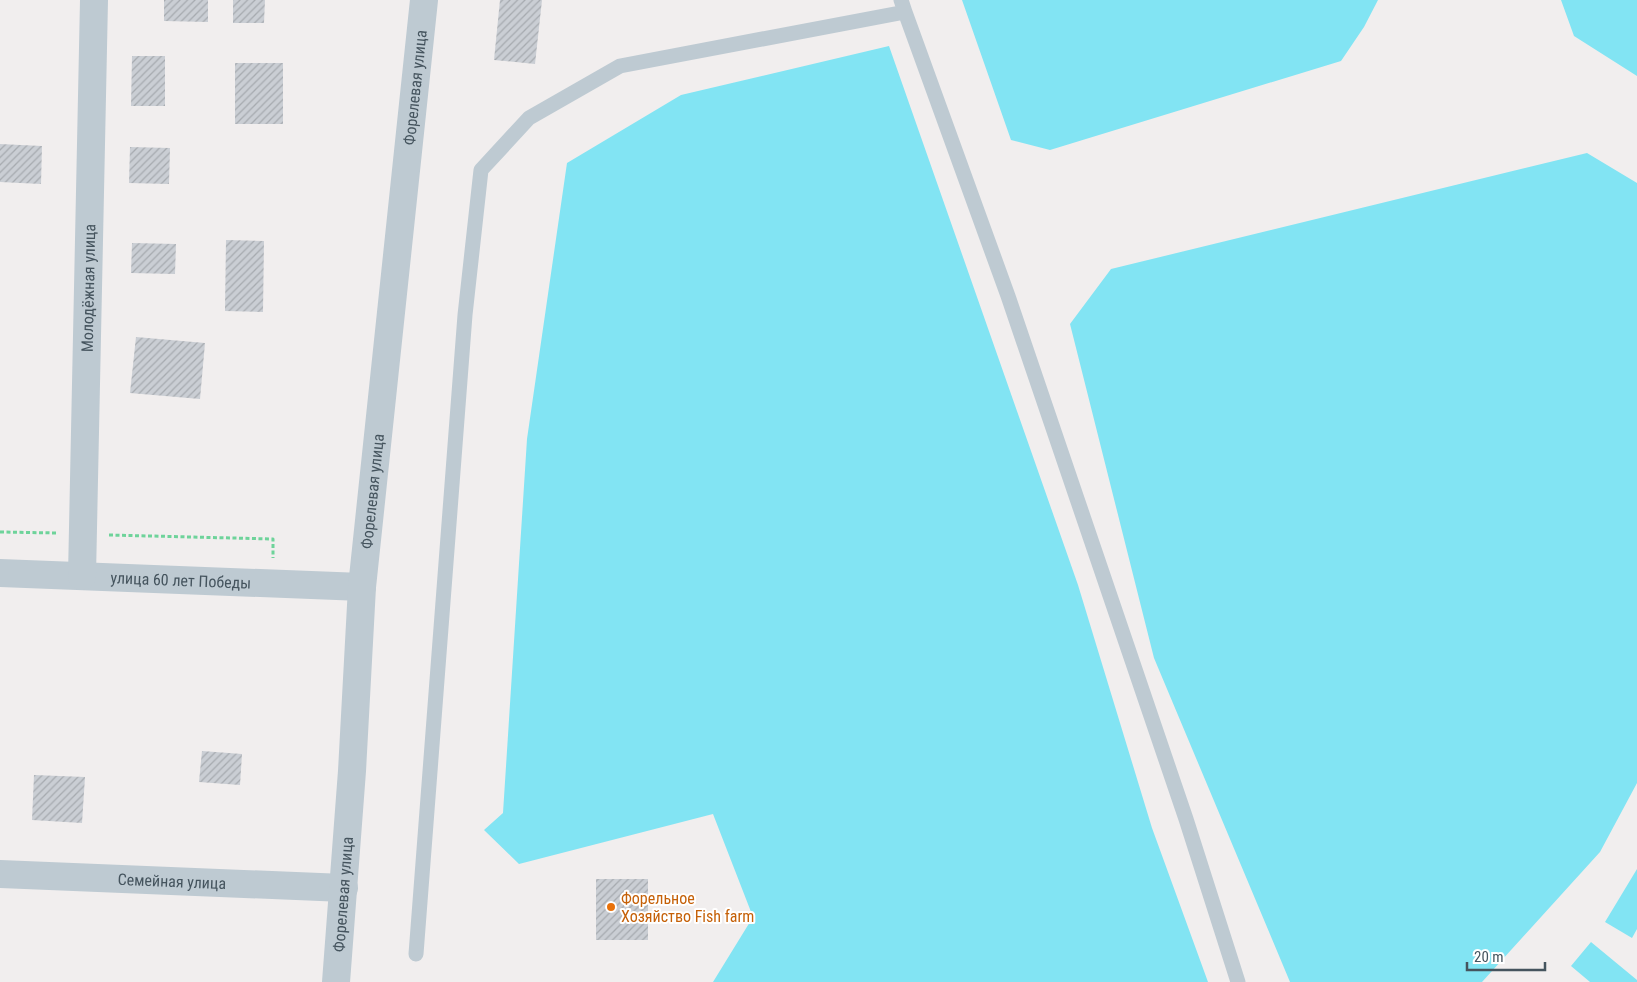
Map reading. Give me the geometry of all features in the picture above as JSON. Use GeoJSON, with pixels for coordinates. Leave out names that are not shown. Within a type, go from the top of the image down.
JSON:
{"type":"FeatureCollection","features":[{"type":"Feature","properties":{"kind":"street","name":"Молодёжная улица"},"geometry":{"type":"LineString","coordinates":[[82,576],[94,0]]}},
{"type":"Feature","properties":{"kind":"street","name":"Форелевая улица"},"geometry":{"type":"LineString","coordinates":[[336,982],[352,771],[362,587],[424,0]]}},
{"type":"Feature","properties":{"kind":"street","name":"улица 60 лет Победы"},"geometry":{"type":"LineString","coordinates":[[0,573],[362,587]]}},
{"type":"Feature","properties":{"kind":"street","name":"Семейная улица"},"geometry":{"type":"LineString","coordinates":[[0,874],[344,888]]}},
{"type":"Feature","properties":{"kind":"lane"},"geometry":{"type":"LineString","coordinates":[[416,954],[465,315],[481,170],[529,118],[620,66],[903,6],[1008,296],[1186,819],[1238,982]]}},
{"type":"Feature","properties":{"kind":"path"},"geometry":{"type":"LineString","coordinates":[[0,532],[273,539],[271,583]]}},
{"type":"Feature","properties":{"kind":"water"},"geometry":{"type":"Polygon","coordinates":[[[962,0],[1378,0],[1364,27],[1341,61],[1050,150],[1011,140],[962,0]]]}},
{"type":"Feature","properties":{"kind":"water"},"geometry":{"type":"Polygon","coordinates":[[[1561,0],[1637,0],[1637,76],[1574,36],[1561,0]]]}},
{"type":"Feature","properties":{"kind":"water"},"geometry":{"type":"Polygon","coordinates":[[[889,46],[1078,585],[1152,828],[1208,982],[713,982],[753,917],[713,814],[519,864],[484,830],[503,813],[527,439],[567,163],[681,95],[889,46]]]}},
{"type":"Feature","properties":{"kind":"water"},"geometry":{"type":"Polygon","coordinates":[[[1587,153],[1637,183],[1637,783],[1600,852],[1482,982],[1290,982],[1154,658],[1070,324],[1111,269],[1587,153]]]}},
{"type":"Feature","properties":{"kind":"water"},"geometry":{"type":"Polygon","coordinates":[[[1637,869],[1637,929],[1632,938],[1605,922],[1637,869]]]}},
{"type":"Feature","properties":{"kind":"water"},"geometry":{"type":"Polygon","coordinates":[[[1591,942],[1637,980],[1637,982],[1590,982],[1571,966],[1591,942]]]}},
{"type":"Feature","properties":{"kind":"building"},"geometry":{"type":"Polygon","coordinates":[[[164,0],[208,0],[208,22],[164,21],[164,0]]]}},
{"type":"Feature","properties":{"kind":"building"},"geometry":{"type":"Polygon","coordinates":[[[233,0],[265,0],[264,23],[233,23],[233,0]]]}},
{"type":"Feature","properties":{"kind":"building"},"geometry":{"type":"Polygon","coordinates":[[[500,0],[542,0],[535,64],[494,60],[500,0]]]}},
{"type":"Feature","properties":{"kind":"building"},"geometry":{"type":"Polygon","coordinates":[[[132,56],[165,56],[165,106],[131,106],[132,56]]]}},
{"type":"Feature","properties":{"kind":"building"},"geometry":{"type":"Polygon","coordinates":[[[235,63],[283,63],[283,124],[235,124],[235,63]]]}},
{"type":"Feature","properties":{"kind":"building"},"geometry":{"type":"Polygon","coordinates":[[[0,144],[42,146],[41,184],[0,182],[0,144]]]}},
{"type":"Feature","properties":{"kind":"building"},"geometry":{"type":"Polygon","coordinates":[[[130,147],[170,148],[169,184],[129,183],[130,147]]]}},
{"type":"Feature","properties":{"kind":"building"},"geometry":{"type":"Polygon","coordinates":[[[226,240],[264,241],[263,312],[225,311],[226,240]]]}},
{"type":"Feature","properties":{"kind":"building"},"geometry":{"type":"Polygon","coordinates":[[[132,243],[176,244],[175,274],[131,273],[132,243]]]}},
{"type":"Feature","properties":{"kind":"building"},"geometry":{"type":"Polygon","coordinates":[[[136,337],[205,343],[200,399],[130,393],[136,337]]]}},
{"type":"Feature","properties":{"kind":"building"},"geometry":{"type":"Polygon","coordinates":[[[202,751],[242,754],[240,785],[199,782],[202,751]]]}},
{"type":"Feature","properties":{"kind":"building"},"geometry":{"type":"Polygon","coordinates":[[[34,775],[85,777],[82,823],[32,820],[34,775]]]}},
{"type":"Feature","properties":{"kind":"building"},"geometry":{"type":"Polygon","coordinates":[[[596,879],[648,879],[648,940],[596,940],[596,879]]]}},
{"type":"Feature","properties":{"kind":"place","name":"Форельное Хозяйство Fish farm"},"geometry":{"type":"Point","coordinates":[611,907]}}]}
